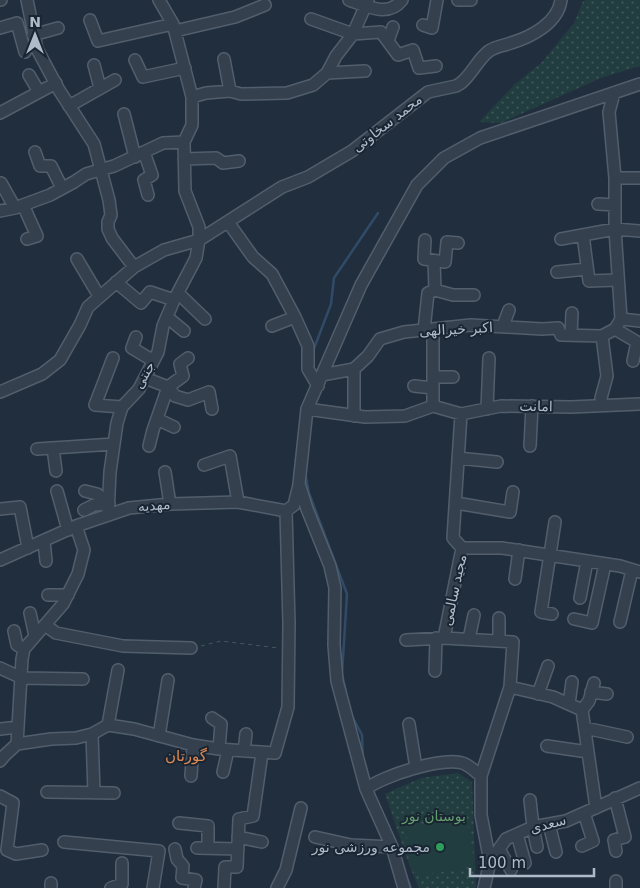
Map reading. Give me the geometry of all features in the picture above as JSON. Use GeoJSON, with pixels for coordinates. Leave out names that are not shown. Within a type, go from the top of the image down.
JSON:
{"type":"FeatureCollection","features":[{"type":"Feature","properties":{"kind":"street"},"geometry":{"type":"LineString","coordinates":[[27,0],[37,49],[69,106],[94,144],[109,200],[111,214],[108,229],[112,238],[134,267]]}},
{"type":"Feature","properties":{"kind":"street"},"geometry":{"type":"LineString","coordinates":[[159,0],[174,28],[192,97],[192,124],[184,142],[185,191],[199,227],[199,240]]}},
{"type":"Feature","properties":{"kind":"street"},"geometry":{"type":"LineString","coordinates":[[349,0],[367,3],[382,10],[397,7],[402,0]]}},
{"type":"Feature","properties":{"kind":"street"},"geometry":{"type":"LineString","coordinates":[[423,25],[432,28],[437,0]]}},
{"type":"Feature","properties":{"kind":"street"},"geometry":{"type":"LineString","coordinates":[[458,0],[471,0]]}},
{"type":"Feature","properties":{"kind":"street","name":"محمد سخاوتی"},"geometry":{"type":"LineString","coordinates":[[1,390],[42,374],[60,360],[88,307],[134,267],[164,250],[199,240],[282,187],[308,177],[352,150],[422,95],[462,83],[488,51],[535,33],[560,9],[561,0]]}},
{"type":"Feature","properties":{"kind":"street"},"geometry":{"type":"LineString","coordinates":[[192,97],[206,93],[230,91],[241,94],[286,92],[313,85],[327,73],[336,56],[352,34],[367,3]]}},
{"type":"Feature","properties":{"kind":"street"},"geometry":{"type":"LineString","coordinates":[[90,20],[98,41],[235,17],[265,5]]}},
{"type":"Feature","properties":{"kind":"street"},"geometry":{"type":"LineString","coordinates":[[311,19],[352,34],[381,32],[398,55],[413,50],[419,68],[436,66]]}},
{"type":"Feature","properties":{"kind":"street"},"geometry":{"type":"LineString","coordinates":[[0,28],[17,23],[19,53],[37,49]]}},
{"type":"Feature","properties":{"kind":"street"},"geometry":{"type":"LineString","coordinates":[[388,41],[393,27]]}},
{"type":"Feature","properties":{"kind":"street"},"geometry":{"type":"LineString","coordinates":[[33,35],[58,28]]}},
{"type":"Feature","properties":{"kind":"street"},"geometry":{"type":"LineString","coordinates":[[224,59],[230,91]]}},
{"type":"Feature","properties":{"kind":"street"},"geometry":{"type":"LineString","coordinates":[[135,60],[143,77],[185,68]]}},
{"type":"Feature","properties":{"kind":"street"},"geometry":{"type":"LineString","coordinates":[[94,65],[100,88]]}},
{"type":"Feature","properties":{"kind":"street"},"geometry":{"type":"LineString","coordinates":[[327,73],[365,71]]}},
{"type":"Feature","properties":{"kind":"street"},"geometry":{"type":"LineString","coordinates":[[29,75],[39,92]]}},
{"type":"Feature","properties":{"kind":"street"},"geometry":{"type":"LineString","coordinates":[[69,106],[115,80]]}},
{"type":"Feature","properties":{"kind":"street"},"geometry":{"type":"LineString","coordinates":[[0,113],[56,83]]}},
{"type":"Feature","properties":{"kind":"street"},"geometry":{"type":"LineString","coordinates":[[0,762],[17,744],[51,739],[76,738],[92,734],[108,725],[134,729],[193,745],[275,753],[288,707],[289,651],[286,511],[294,505],[299,484],[308,409],[361,285],[417,185],[444,158],[480,138],[640,84]]}},
{"type":"Feature","properties":{"kind":"street"},"geometry":{"type":"LineString","coordinates":[[614,93],[608,112],[615,178],[618,324],[636,342],[633,361]]}},
{"type":"Feature","properties":{"kind":"street"},"geometry":{"type":"LineString","coordinates":[[583,103],[608,112]]}},
{"type":"Feature","properties":{"kind":"street"},"geometry":{"type":"LineString","coordinates":[[124,114],[140,154],[152,175],[144,180],[148,195]]}},
{"type":"Feature","properties":{"kind":"street"},"geometry":{"type":"LineString","coordinates":[[0,211],[19,206],[62,188],[86,174],[100,168],[114,166],[163,143],[184,142]]}},
{"type":"Feature","properties":{"kind":"street"},"geometry":{"type":"LineString","coordinates":[[35,152],[40,166],[51,166],[62,188]]}},
{"type":"Feature","properties":{"kind":"street"},"geometry":{"type":"LineString","coordinates":[[184,159],[216,158],[223,163],[239,161]]}},
{"type":"Feature","properties":{"kind":"street"},"geometry":{"type":"LineString","coordinates":[[615,178],[640,178]]}},
{"type":"Feature","properties":{"kind":"street"},"geometry":{"type":"LineString","coordinates":[[1,183],[19,206],[37,236],[27,239]]}},
{"type":"Feature","properties":{"kind":"street"},"geometry":{"type":"LineString","coordinates":[[598,204],[615,205]]}},
{"type":"Feature","properties":{"kind":"street"},"geometry":{"type":"LineString","coordinates":[[108,222],[122,216]]}},
{"type":"Feature","properties":{"kind":"street"},"geometry":{"type":"LineString","coordinates":[[228,222],[253,257],[272,274],[308,346],[308,369],[320,380]]}},
{"type":"Feature","properties":{"kind":"street"},"geometry":{"type":"LineString","coordinates":[[561,239],[615,229],[640,231]]}},
{"type":"Feature","properties":{"kind":"street"},"geometry":{"type":"LineString","coordinates":[[583,235],[589,281],[618,280]]}},
{"type":"Feature","properties":{"kind":"street","name":"جنتی"},"geometry":{"type":"LineString","coordinates":[[108,509],[114,444],[117,423],[122,407],[139,389],[152,360],[158,352],[163,326],[196,258],[199,240]]}},
{"type":"Feature","properties":{"kind":"street"},"geometry":{"type":"LineString","coordinates":[[425,240],[424,259],[434,261],[445,262],[447,242],[458,243]]}},
{"type":"Feature","properties":{"kind":"street"},"geometry":{"type":"LineString","coordinates":[[77,259],[99,296]]}},
{"type":"Feature","properties":{"kind":"street"},"geometry":{"type":"LineString","coordinates":[[434,261],[434,290]]}},
{"type":"Feature","properties":{"kind":"street"},"geometry":{"type":"LineString","coordinates":[[557,272],[588,269]]}},
{"type":"Feature","properties":{"kind":"street"},"geometry":{"type":"LineString","coordinates":[[116,282],[140,303],[150,292],[176,297],[205,319]]}},
{"type":"Feature","properties":{"kind":"street"},"geometry":{"type":"LineString","coordinates":[[308,409],[354,416],[405,416],[434,406],[428,293],[434,290],[453,295],[474,295]]}},
{"type":"Feature","properties":{"kind":"street"},"geometry":{"type":"LineString","coordinates":[[503,326],[509,310]]}},
{"type":"Feature","properties":{"kind":"street"},"geometry":{"type":"LineString","coordinates":[[571,335],[572,312]]}},
{"type":"Feature","properties":{"kind":"street"},"geometry":{"type":"LineString","coordinates":[[167,317],[184,330]]}},
{"type":"Feature","properties":{"kind":"street"},"geometry":{"type":"LineString","coordinates":[[272,326],[295,317]]}},
{"type":"Feature","properties":{"kind":"street"},"geometry":{"type":"LineString","coordinates":[[602,405],[601,398],[607,376],[602,336],[618,324],[640,321]]}},
{"type":"Feature","properties":{"kind":"street","name":"اکبر خیرالهی"},"geometry":{"type":"LineString","coordinates":[[354,369],[368,356],[380,339],[404,332],[471,325],[558,328],[561,335],[602,336]]}},
{"type":"Feature","properties":{"kind":"street"},"geometry":{"type":"LineString","coordinates":[[136,337],[132,348],[152,360]]}},
{"type":"Feature","properties":{"kind":"street"},"geometry":{"type":"LineString","coordinates":[[113,358],[95,405],[122,407]]}},
{"type":"Feature","properties":{"kind":"street"},"geometry":{"type":"LineString","coordinates":[[149,446],[168,387],[183,376],[180,364],[188,358]]}},
{"type":"Feature","properties":{"kind":"street"},"geometry":{"type":"LineString","coordinates":[[487,409],[489,358]]}},
{"type":"Feature","properties":{"kind":"street"},"geometry":{"type":"LineString","coordinates":[[320,380],[354,369],[354,416]]}},
{"type":"Feature","properties":{"kind":"street"},"geometry":{"type":"LineString","coordinates":[[414,386],[453,377]]}},
{"type":"Feature","properties":{"kind":"street"},"geometry":{"type":"LineString","coordinates":[[145,378],[168,387],[175,396],[188,400],[210,392],[212,409]]}},
{"type":"Feature","properties":{"kind":"street","name":"امانت"},"geometry":{"type":"LineString","coordinates":[[434,406],[461,414],[500,406],[570,407],[640,404]]}},
{"type":"Feature","properties":{"kind":"street"},"geometry":{"type":"LineString","coordinates":[[530,446],[532,406]]}},
{"type":"Feature","properties":{"kind":"street"},"geometry":{"type":"LineString","coordinates":[[461,414],[453,538],[462,548]]}},
{"type":"Feature","properties":{"kind":"street"},"geometry":{"type":"LineString","coordinates":[[157,419],[174,427]]}},
{"type":"Feature","properties":{"kind":"street"},"geometry":{"type":"LineString","coordinates":[[37,449],[114,444]]}},
{"type":"Feature","properties":{"kind":"street"},"geometry":{"type":"LineString","coordinates":[[53,448],[56,471]]}},
{"type":"Feature","properties":{"kind":"street"},"geometry":{"type":"LineString","coordinates":[[204,465],[230,456],[238,502]]}},
{"type":"Feature","properties":{"kind":"street"},"geometry":{"type":"LineString","coordinates":[[458,458],[497,462]]}},
{"type":"Feature","properties":{"kind":"street"},"geometry":{"type":"LineString","coordinates":[[165,472],[170,504]]}},
{"type":"Feature","properties":{"kind":"street"},"geometry":{"type":"LineString","coordinates":[[299,484],[330,566],[335,588],[334,645],[337,681],[366,789],[392,847],[404,888]]}},
{"type":"Feature","properties":{"kind":"street"},"geometry":{"type":"LineString","coordinates":[[17,744],[24,650],[63,604],[78,574],[84,550],[72,528],[57,492]]}},
{"type":"Feature","properties":{"kind":"street"},"geometry":{"type":"LineString","coordinates":[[85,492],[97,494],[108,509]]}},
{"type":"Feature","properties":{"kind":"street"},"geometry":{"type":"LineString","coordinates":[[456,503],[510,512],[513,492]]}},
{"type":"Feature","properties":{"kind":"street","name":"مهدیه"},"geometry":{"type":"LineString","coordinates":[[0,560],[72,528],[108,509],[170,504],[238,502],[286,511]]}},
{"type":"Feature","properties":{"kind":"street"},"geometry":{"type":"LineString","coordinates":[[84,510],[94,505],[108,509]]}},
{"type":"Feature","properties":{"kind":"street"},"geometry":{"type":"LineString","coordinates":[[0,509],[20,507],[28,548]]}},
{"type":"Feature","properties":{"kind":"street"},"geometry":{"type":"LineString","coordinates":[[552,614],[541,612],[555,522]]}},
{"type":"Feature","properties":{"kind":"street"},"geometry":{"type":"LineString","coordinates":[[44,541],[46,561]]}},
{"type":"Feature","properties":{"kind":"street","name":"مجید سالمی"},"geometry":{"type":"LineString","coordinates":[[499,641],[440,638],[462,548],[502,548],[550,554],[636,571]]}},
{"type":"Feature","properties":{"kind":"street"},"geometry":{"type":"LineString","coordinates":[[515,579],[519,550]]}},
{"type":"Feature","properties":{"kind":"street"},"geometry":{"type":"LineString","coordinates":[[580,598],[586,561]]}},
{"type":"Feature","properties":{"kind":"street"},"geometry":{"type":"LineString","coordinates":[[574,619],[592,623],[605,564]]}},
{"type":"Feature","properties":{"kind":"street"},"geometry":{"type":"LineString","coordinates":[[620,622],[636,571]]}},
{"type":"Feature","properties":{"kind":"street"},"geometry":{"type":"LineString","coordinates":[[48,595],[68,595]]}},
{"type":"Feature","properties":{"kind":"street"},"geometry":{"type":"LineString","coordinates":[[30,614],[35,636]]}},
{"type":"Feature","properties":{"kind":"street"},"geometry":{"type":"LineString","coordinates":[[469,639],[474,615]]}},
{"type":"Feature","properties":{"kind":"street"},"geometry":{"type":"LineString","coordinates":[[489,865],[481,815],[481,776],[510,687],[513,642],[499,641],[499,618]]}},
{"type":"Feature","properties":{"kind":"street"},"geometry":{"type":"LineString","coordinates":[[45,625],[56,633],[123,646],[191,648]]}},
{"type":"Feature","properties":{"kind":"street"},"geometry":{"type":"LineString","coordinates":[[14,632],[17,645],[24,650]]}},
{"type":"Feature","properties":{"kind":"street"},"geometry":{"type":"LineString","coordinates":[[406,640],[440,638],[435,671]]}},
{"type":"Feature","properties":{"kind":"street"},"geometry":{"type":"LineString","coordinates":[[538,694],[548,666]]}},
{"type":"Feature","properties":{"kind":"street"},"geometry":{"type":"LineString","coordinates":[[0,668],[22,678],[83,679]]}},
{"type":"Feature","properties":{"kind":"street"},"geometry":{"type":"LineString","coordinates":[[108,725],[118,670]]}},
{"type":"Feature","properties":{"kind":"street"},"geometry":{"type":"LineString","coordinates":[[159,736],[168,680]]}},
{"type":"Feature","properties":{"kind":"street"},"geometry":{"type":"LineString","coordinates":[[569,704],[572,682]]}},
{"type":"Feature","properties":{"kind":"street"},"geometry":{"type":"LineString","coordinates":[[510,687],[553,697],[582,710]]}},
{"type":"Feature","properties":{"kind":"street"},"geometry":{"type":"LineString","coordinates":[[596,808],[582,710],[593,688],[606,694]]}},
{"type":"Feature","properties":{"kind":"street"},"geometry":{"type":"LineString","coordinates":[[212,718],[221,724],[223,772]]}},
{"type":"Feature","properties":{"kind":"street"},"geometry":{"type":"LineString","coordinates":[[409,724],[416,768]]}},
{"type":"Feature","properties":{"kind":"street"},"geometry":{"type":"LineString","coordinates":[[0,729],[18,727]]}},
{"type":"Feature","properties":{"kind":"street"},"geometry":{"type":"LineString","coordinates":[[585,728],[628,737]]}},
{"type":"Feature","properties":{"kind":"street"},"geometry":{"type":"LineString","coordinates":[[92,734],[94,793]]}},
{"type":"Feature","properties":{"kind":"street"},"geometry":{"type":"LineString","coordinates":[[244,751],[246,734]]}},
{"type":"Feature","properties":{"kind":"street"},"geometry":{"type":"LineString","coordinates":[[191,776],[193,745]]}},
{"type":"Feature","properties":{"kind":"street"},"geometry":{"type":"LineString","coordinates":[[547,746],[588,752]]}},
{"type":"Feature","properties":{"kind":"street"},"geometry":{"type":"LineString","coordinates":[[224,888],[226,867],[237,867],[239,819],[253,816],[262,753]]}},
{"type":"Feature","properties":{"kind":"street"},"geometry":{"type":"LineString","coordinates":[[366,789],[405,770],[438,763],[464,763],[481,776]]}},
{"type":"Feature","properties":{"kind":"street","name":"سعدی"},"geometry":{"type":"LineString","coordinates":[[484,884],[489,865],[506,839],[526,830],[566,821],[640,788]]}},
{"type":"Feature","properties":{"kind":"street"},"geometry":{"type":"LineString","coordinates":[[47,792],[114,793]]}},
{"type":"Feature","properties":{"kind":"street"},"geometry":{"type":"LineString","coordinates":[[0,796],[13,803],[7,850],[16,854],[42,850]]}},
{"type":"Feature","properties":{"kind":"street"},"geometry":{"type":"LineString","coordinates":[[616,798],[625,838],[614,840],[616,851]]}},
{"type":"Feature","properties":{"kind":"street"},"geometry":{"type":"LineString","coordinates":[[525,863],[526,830],[530,800]]}},
{"type":"Feature","properties":{"kind":"street"},"geometry":{"type":"LineString","coordinates":[[277,888],[286,870],[301,808]]}},
{"type":"Feature","properties":{"kind":"street"},"geometry":{"type":"LineString","coordinates":[[582,846],[593,841],[584,813]]}},
{"type":"Feature","properties":{"kind":"street"},"geometry":{"type":"LineString","coordinates":[[180,823],[208,826],[202,848],[238,849]]}},
{"type":"Feature","properties":{"kind":"street"},"geometry":{"type":"LineString","coordinates":[[549,824],[556,852]]}},
{"type":"Feature","properties":{"kind":"street"},"geometry":{"type":"LineString","coordinates":[[526,830],[537,847]]}},
{"type":"Feature","properties":{"kind":"street"},"geometry":{"type":"LineString","coordinates":[[238,837],[262,842]]}},
{"type":"Feature","properties":{"kind":"street"},"geometry":{"type":"LineString","coordinates":[[315,837],[351,845],[392,847]]}},
{"type":"Feature","properties":{"kind":"street"},"geometry":{"type":"LineString","coordinates":[[64,842],[158,851],[153,888]]}},
{"type":"Feature","properties":{"kind":"street"},"geometry":{"type":"LineString","coordinates":[[175,849],[177,859],[183,866],[182,878],[196,880],[194,888]]}},
{"type":"Feature","properties":{"kind":"street"},"geometry":{"type":"LineString","coordinates":[[499,849],[511,870]]}},
{"type":"Feature","properties":{"kind":"street"},"geometry":{"type":"LineString","coordinates":[[111,888],[122,884],[122,863]]}},
{"type":"Feature","properties":{"kind":"path"},"geometry":{"type":"LineString","coordinates":[[191,648],[221,641],[289,651]]}},
{"type":"Feature","properties":{"kind":"green space"},"geometry":{"type":"Polygon","coordinates":[[[640,0],[640,66],[601,78],[501,123],[479,122],[514,85],[542,62],[574,23],[583,1],[640,0]]]}},
{"type":"Feature","properties":{"kind":"green space","name":"بوستان نور"},"geometry":{"type":"Polygon","coordinates":[[[458,773],[472,782],[476,888],[419,888],[385,794],[421,778],[458,773]]]}},
{"type":"Feature","properties":{"kind":"green space","name":"مجموعه ورزشی نور"},"geometry":{"type":"Polygon","coordinates":[[[467,819],[475,866],[422,875],[410,867],[406,827],[467,819]]]}},
{"type":"Feature","properties":{"kind":"waterway"},"geometry":{"type":"LineString","coordinates":[[313,351],[331,304],[334,278],[378,213]]}},
{"type":"Feature","properties":{"kind":"waterway"},"geometry":{"type":"LineString","coordinates":[[305,473],[309,493],[347,594],[342,674],[346,692]]}},
{"type":"Feature","properties":{"kind":"waterway"},"geometry":{"type":"LineString","coordinates":[[352,716],[362,735],[363,761]]}},
{"type":"Feature","properties":{"kind":"waterway"},"geometry":{"type":"LineString","coordinates":[[405,873],[411,888]]}},
{"type":"Feature","properties":{"kind":"place","name":"مجموعه ورزشی نور"},"geometry":{"type":"Point","coordinates":[440,847]}},
{"type":"Feature","properties":{"kind":"district","name":"گورتان"},"geometry":{"type":"Point","coordinates":[186,756]}}]}
